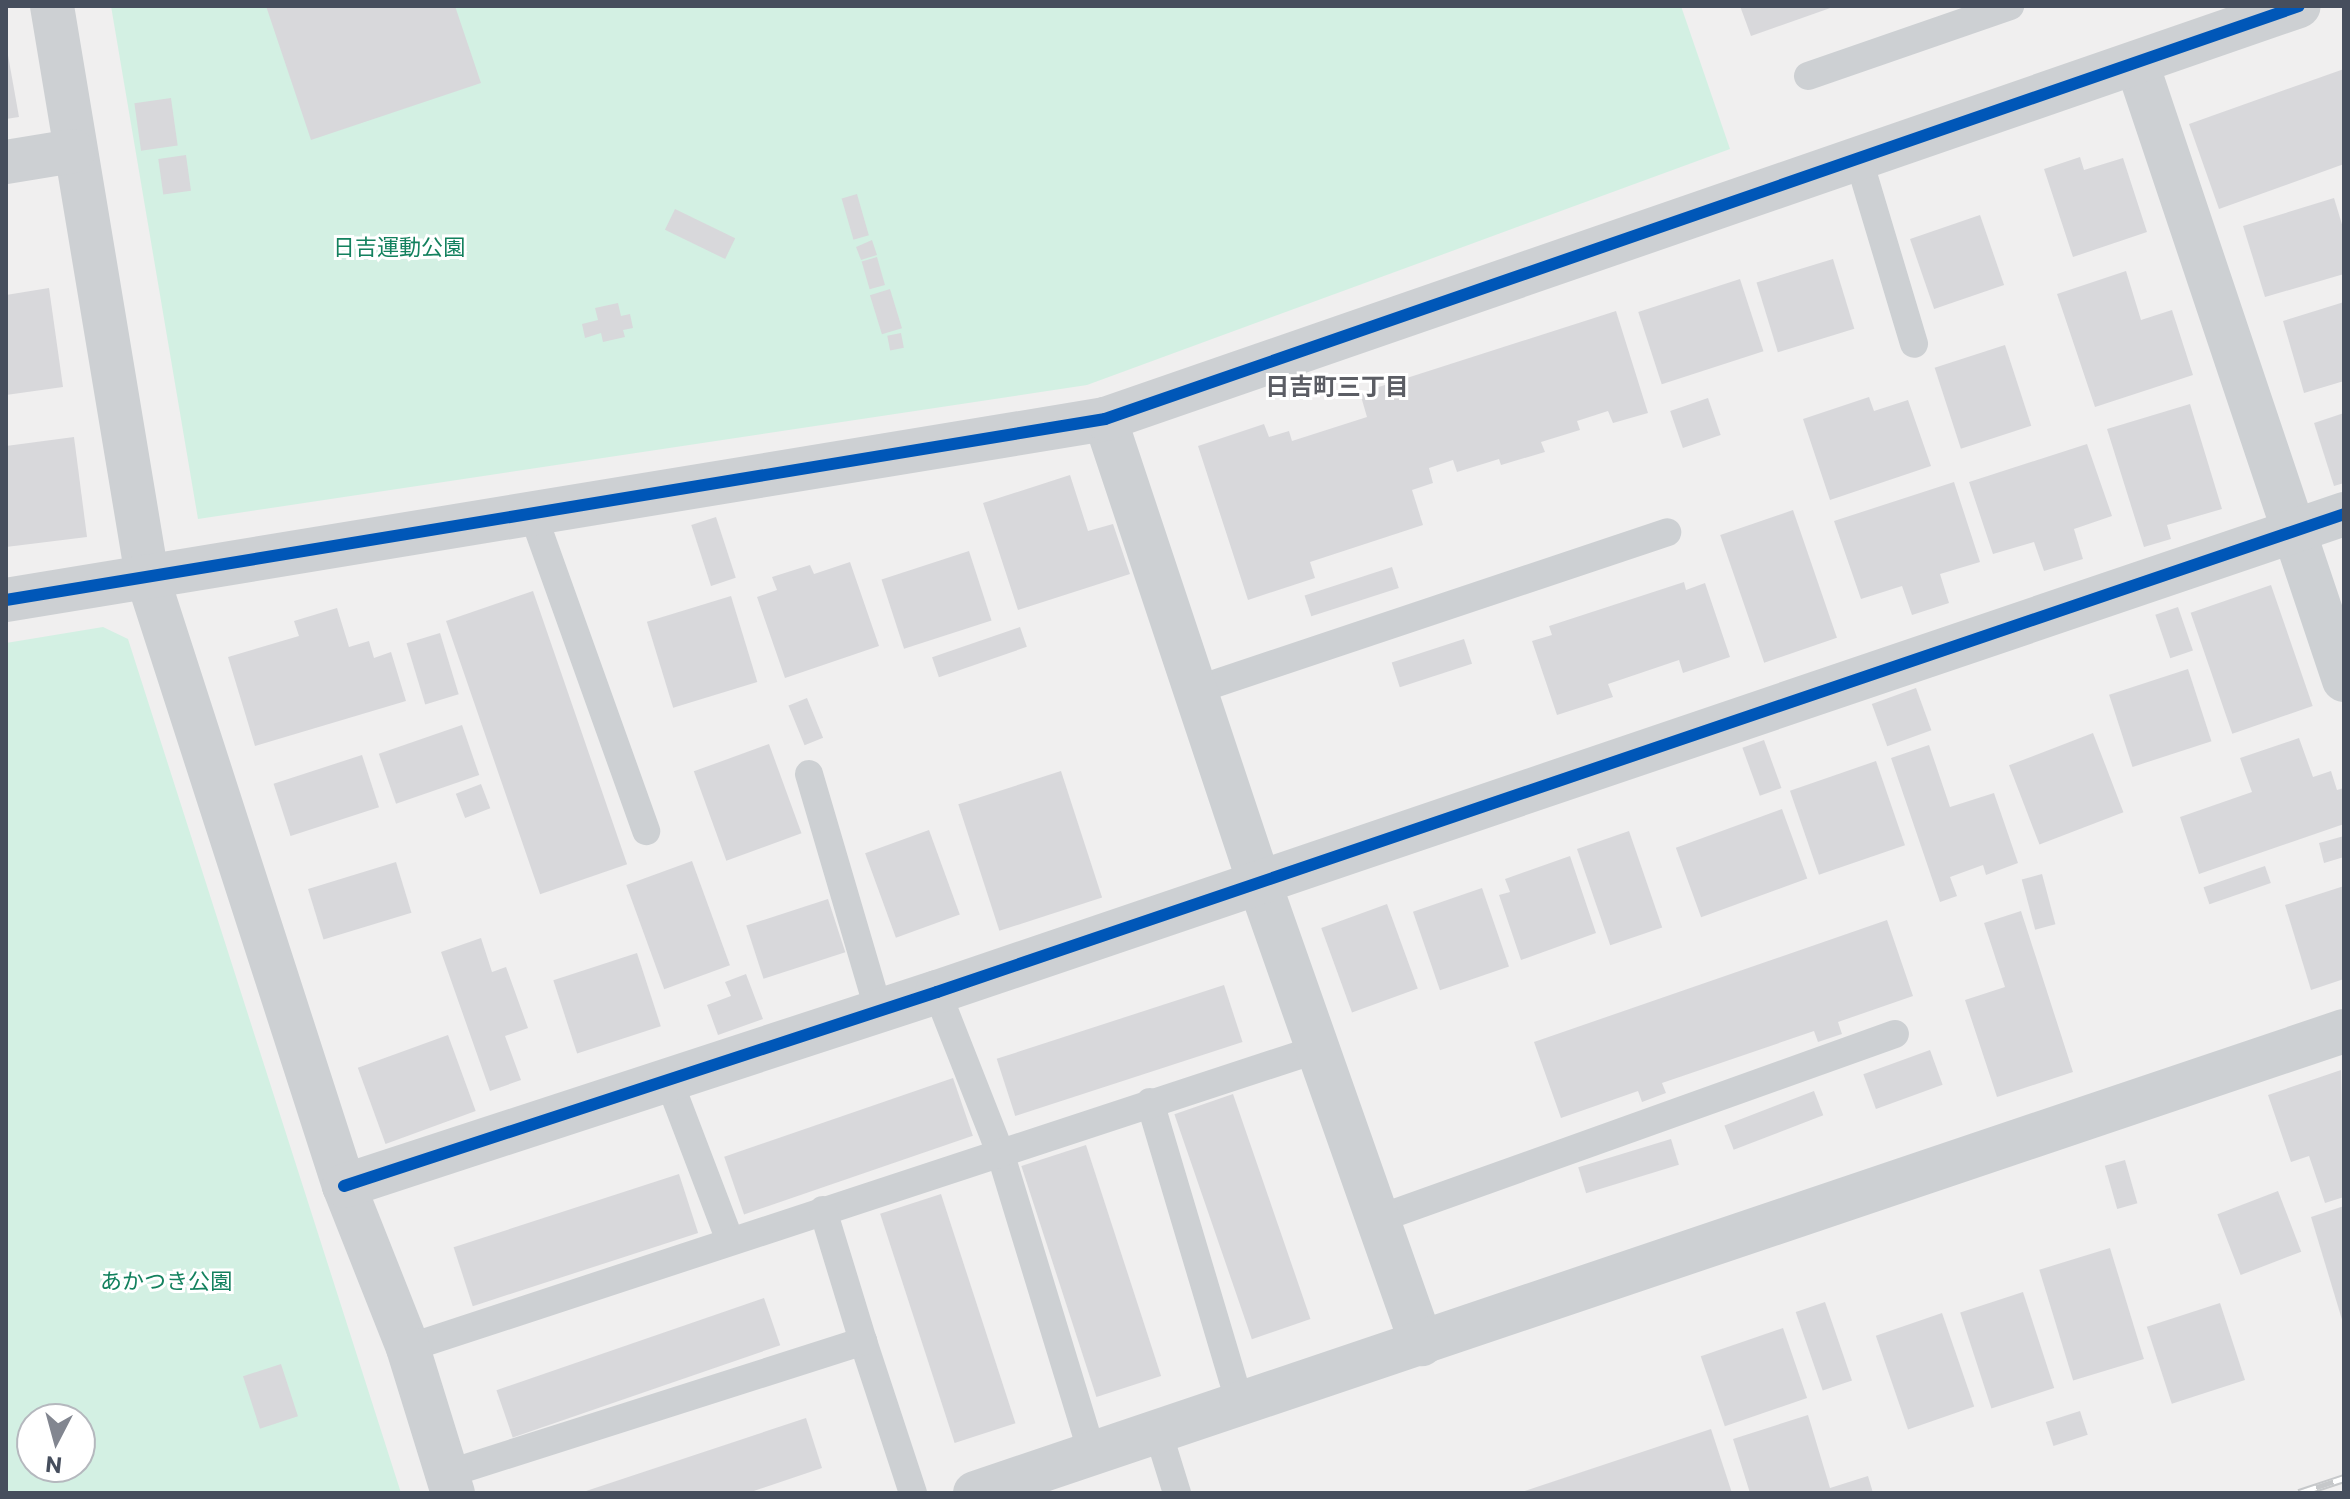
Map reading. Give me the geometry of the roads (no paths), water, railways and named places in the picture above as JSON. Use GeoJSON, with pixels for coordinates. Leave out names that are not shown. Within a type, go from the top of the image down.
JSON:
{"type":"FeatureCollection","features":[{"type":"Feature","properties":{"kind":"street"},"geometry":{"type":"LineString","coordinates":[[52,6],[73,151],[147,576],[344,1186],[408,1348],[450,1483]]}},
{"type":"Feature","properties":{"kind":"street"},"geometry":{"type":"LineString","coordinates":[[6,600],[1105,419],[2299,6]]}},
{"type":"Feature","properties":{"kind":"street"},"geometry":{"type":"LineString","coordinates":[[2137,64],[2344,680]]}},
{"type":"Feature","properties":{"kind":"street"},"geometry":{"type":"LineString","coordinates":[[6,162],[73,151]]}},
{"type":"Feature","properties":{"kind":"street"},"geometry":{"type":"LineString","coordinates":[[1105,419],[1259,882],[1422,1344]]}},
{"type":"Feature","properties":{"kind":"street"},"geometry":{"type":"LineString","coordinates":[[344,1186],[879,1012],[2344,514]]}},
{"type":"Feature","properties":{"kind":"street"},"geometry":{"type":"LineString","coordinates":[[975,1493],[2344,1031]]}},
{"type":"Feature","properties":{"kind":"lane"},"geometry":{"type":"LineString","coordinates":[[1808,76],[2010,6]]}},
{"type":"Feature","properties":{"kind":"lane"},"geometry":{"type":"LineString","coordinates":[[1858,157],[1914,344]]}},
{"type":"Feature","properties":{"kind":"lane"},"geometry":{"type":"LineString","coordinates":[[532,512],[646,831]]}},
{"type":"Feature","properties":{"kind":"lane"},"geometry":{"type":"LineString","coordinates":[[1196,690],[1667,532]]}},
{"type":"Feature","properties":{"kind":"lane"},"geometry":{"type":"LineString","coordinates":[[809,774],[879,1012]]}},
{"type":"Feature","properties":{"kind":"lane"},"geometry":{"type":"LineString","coordinates":[[937,992],[1000,1152],[1092,1453]]}},
{"type":"Feature","properties":{"kind":"lane"},"geometry":{"type":"LineString","coordinates":[[1378,1219],[1895,1034]]}},
{"type":"Feature","properties":{"kind":"lane"},"geometry":{"type":"LineString","coordinates":[[408,1348],[1318,1049]]}},
{"type":"Feature","properties":{"kind":"lane"},"geometry":{"type":"LineString","coordinates":[[669,1081],[730,1241]]}},
{"type":"Feature","properties":{"kind":"lane"},"geometry":{"type":"LineString","coordinates":[[1150,1102],[1240,1404]]}},
{"type":"Feature","properties":{"kind":"lane"},"geometry":{"type":"LineString","coordinates":[[823,1210],[913,1493]]}},
{"type":"Feature","properties":{"kind":"lane"},"geometry":{"type":"LineString","coordinates":[[450,1483],[863,1341]]}},
{"type":"Feature","properties":{"kind":"lane"},"geometry":{"type":"LineString","coordinates":[[1158,1432],[1177,1493]]}},
{"type":"Feature","properties":{"kind":"railway"},"geometry":{"type":"LineString","coordinates":[[2299,1493],[2344,1478]]}},
{"type":"Feature","properties":{"kind":"district","name":"日吉町三丁目"},"geometry":{"type":"Point","coordinates":[1337,386]}},
{"type":"Feature","properties":{"kind":"park label","name":"日吉運動公園"},"geometry":{"type":"Point","coordinates":[399,247]}},
{"type":"Feature","properties":{"kind":"park label","name":"あかつき公園"},"geometry":{"type":"Point","coordinates":[166,1281]}}]}
